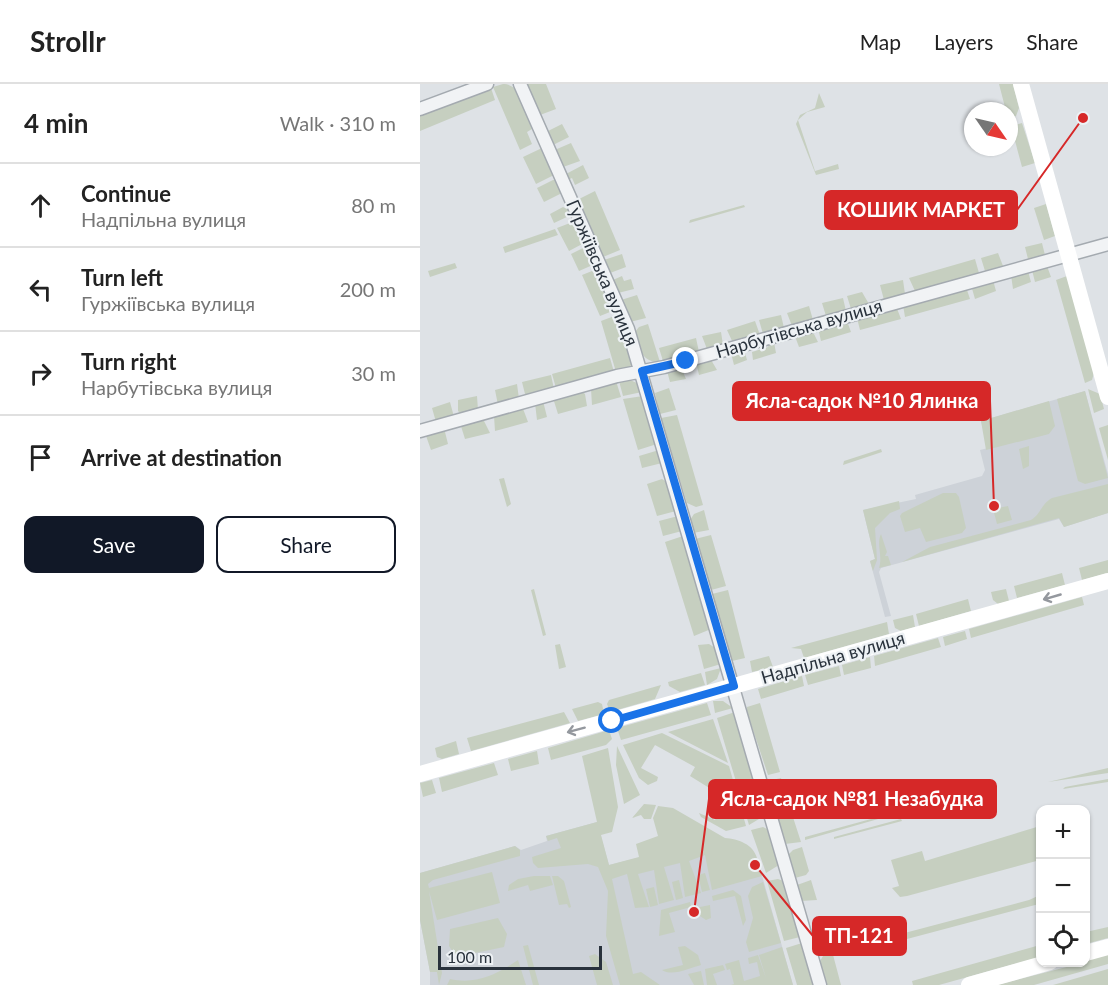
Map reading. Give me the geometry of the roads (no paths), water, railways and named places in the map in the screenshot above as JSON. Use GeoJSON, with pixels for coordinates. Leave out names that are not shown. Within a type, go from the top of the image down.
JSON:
{"type":"FeatureCollection","features":[{"type":"Feature","properties":{"kind":"main road"},"geometry":{"type":"LineString","coordinates":[[1021,84],[1108,396]]}},
{"type":"Feature","properties":{"kind":"main road","name":"Надпільна вулиця"},"geometry":{"type":"LineString","coordinates":[[420,774],[1108,581]]}},
{"type":"Feature","properties":{"kind":"main road"},"geometry":{"type":"LineString","coordinates":[[1090,952],[1108,947]]}},
{"type":"Feature","properties":{"kind":"main road"},"geometry":{"type":"LineString","coordinates":[[969,985],[1036,967]]}},
{"type":"Feature","properties":{"kind":"street"},"geometry":{"type":"LineString","coordinates":[[420,109],[487,84]]}},
{"type":"Feature","properties":{"kind":"street","name":"Гуржіївська вулиця"},"geometry":{"type":"LineString","coordinates":[[520,84],[618,304],[642,371],[820,985]]}},
{"type":"Feature","properties":{"kind":"street","name":"Нарбутівська вулиця"},"geometry":{"type":"LineString","coordinates":[[420,431],[1108,244]]}},
{"type":"Feature","properties":{"kind":"place","name":"КОШИК МАРКЕТ"},"geometry":{"type":"Point","coordinates":[1083,118]}},
{"type":"Feature","properties":{"kind":"place","name":"Ясла-садок №10 Ялинка"},"geometry":{"type":"Point","coordinates":[994,506]}},
{"type":"Feature","properties":{"kind":"place","name":"ТП-121"},"geometry":{"type":"Point","coordinates":[755,865]}},
{"type":"Feature","properties":{"kind":"place","name":"Ясла-садок №81 Незабудка"},"geometry":{"type":"Point","coordinates":[694,912]}}]}
